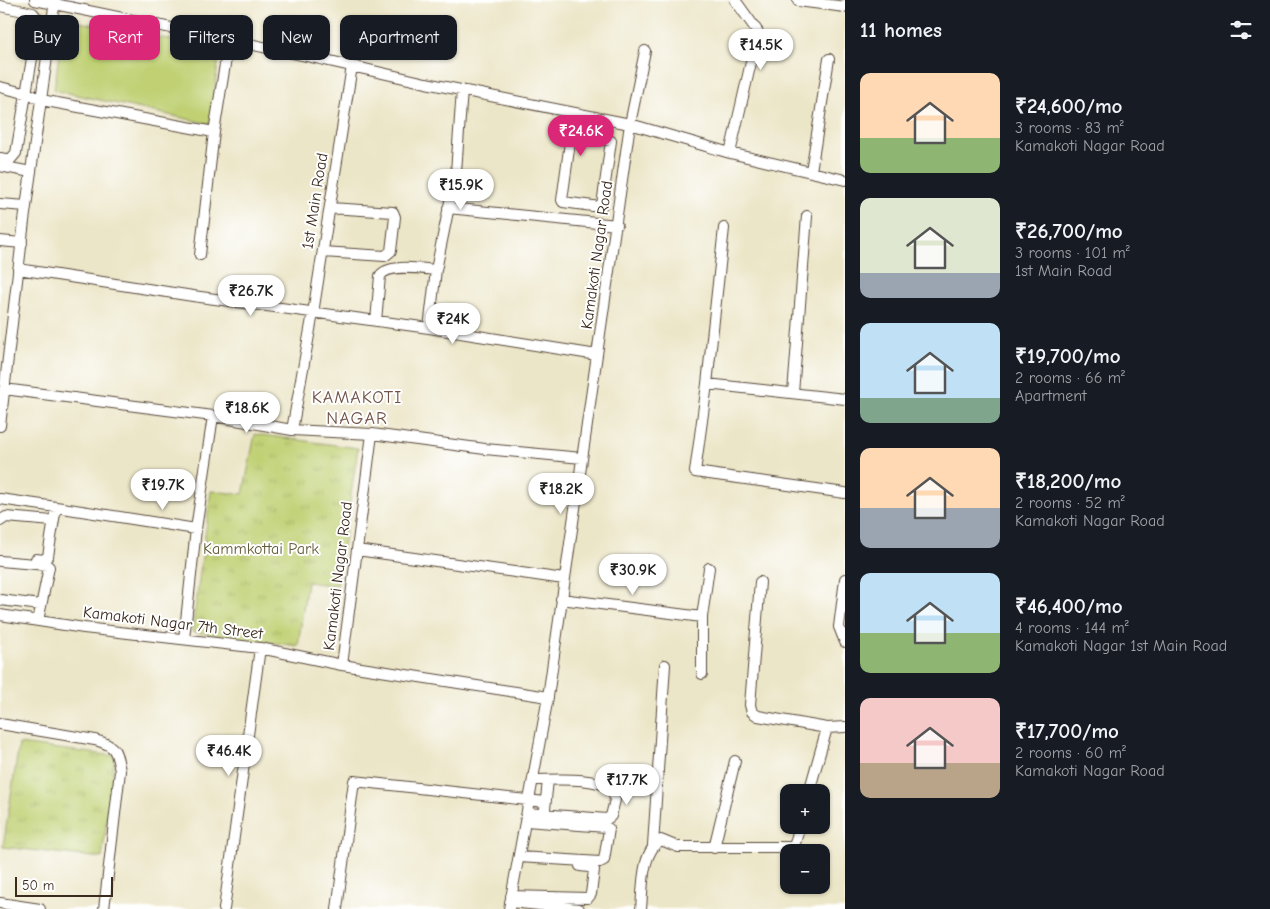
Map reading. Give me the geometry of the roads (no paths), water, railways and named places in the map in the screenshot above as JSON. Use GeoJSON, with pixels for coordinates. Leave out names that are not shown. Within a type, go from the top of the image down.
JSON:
{"type":"FeatureCollection","features":[{"type":"Feature","properties":{"kind":"street"},"geometry":{"type":"LineString","coordinates":[[35,0],[55,2],[170,27]]}},
{"type":"Feature","properties":{"kind":"street"},"geometry":{"type":"LineString","coordinates":[[730,153],[758,32],[735,0]]}},
{"type":"Feature","properties":{"kind":"street"},"geometry":{"type":"LineString","coordinates":[[799,0],[845,7]]}},
{"type":"Feature","properties":{"kind":"street"},"geometry":{"type":"LineString","coordinates":[[0,426],[26,206],[55,2]]}},
{"type":"Feature","properties":{"kind":"street"},"geometry":{"type":"LineString","coordinates":[[0,6],[33,13],[38,23],[16,153],[10,160],[0,158]]}},
{"type":"Feature","properties":{"kind":"street"},"geometry":{"type":"LineString","coordinates":[[253,45],[630,124],[730,153],[845,180]]}},
{"type":"Feature","properties":{"kind":"street","name":"Kamakoti Nagar Road"},"geometry":{"type":"LineString","coordinates":[[510,902],[548,697],[630,124],[645,51]]}},
{"type":"Feature","properties":{"kind":"street"},"geometry":{"type":"LineString","coordinates":[[811,171],[829,59]]}},
{"type":"Feature","properties":{"kind":"street"},"geometry":{"type":"LineString","coordinates":[[200,255],[214,132],[226,60]]}},
{"type":"Feature","properties":{"kind":"street","name":"1st Main Road"},"geometry":{"type":"LineString","coordinates":[[292,430],[313,313],[352,66]]}},
{"type":"Feature","properties":{"kind":"street"},"geometry":{"type":"LineString","coordinates":[[0,87],[41,100],[214,132]]}},
{"type":"Feature","properties":{"kind":"street"},"geometry":{"type":"LineString","coordinates":[[429,328],[436,270],[456,172],[462,90]]}},
{"type":"Feature","properties":{"kind":"street"},"geometry":{"type":"LineString","coordinates":[[572,133],[610,140],[612,143],[600,208],[562,201],[574,113]]}},
{"type":"Feature","properties":{"kind":"street"},"geometry":{"type":"LineString","coordinates":[[609,162],[625,164]]}},
{"type":"Feature","properties":{"kind":"street"},"geometry":{"type":"LineString","coordinates":[[0,166],[31,172]]}},
{"type":"Feature","properties":{"kind":"street"},"geometry":{"type":"LineString","coordinates":[[606,183],[622,186]]}},
{"type":"Feature","properties":{"kind":"street"},"geometry":{"type":"LineString","coordinates":[[0,204],[26,206]]}},
{"type":"Feature","properties":{"kind":"street"},"geometry":{"type":"LineString","coordinates":[[596,223],[598,207]]}},
{"type":"Feature","properties":{"kind":"street"},"geometry":{"type":"LineString","coordinates":[[323,252],[385,256],[391,251],[395,217],[393,212],[330,208]]}},
{"type":"Feature","properties":{"kind":"street"},"geometry":{"type":"LineString","coordinates":[[448,208],[617,225]]}},
{"type":"Feature","properties":{"kind":"street"},"geometry":{"type":"LineString","coordinates":[[793,393],[807,216]]}},
{"type":"Feature","properties":{"kind":"street"},"geometry":{"type":"LineString","coordinates":[[724,228],[707,384],[695,472],[845,493]]}},
{"type":"Feature","properties":{"kind":"street"},"geometry":{"type":"LineString","coordinates":[[0,241],[22,243]]}},
{"type":"Feature","properties":{"kind":"street"},"geometry":{"type":"LineString","coordinates":[[376,321],[382,272],[391,268],[436,270]]}},
{"type":"Feature","properties":{"kind":"street"},"geometry":{"type":"LineString","coordinates":[[18,269],[313,313],[429,328],[597,356]]}},
{"type":"Feature","properties":{"kind":"street"},"geometry":{"type":"LineString","coordinates":[[707,384],[845,399]]}},
{"type":"Feature","properties":{"kind":"street"},"geometry":{"type":"LineString","coordinates":[[4,388],[213,416],[292,430],[372,434],[485,449],[582,458]]}},
{"type":"Feature","properties":{"kind":"street"},"geometry":{"type":"LineString","coordinates":[[184,639],[196,530],[213,416]]}},
{"type":"Feature","properties":{"kind":"street","name":"Kamakoti Nagar Road"},"geometry":{"type":"LineString","coordinates":[[372,434],[342,665],[548,697]]}},
{"type":"Feature","properties":{"kind":"street"},"geometry":{"type":"LineString","coordinates":[[0,499],[56,506],[196,530]]}},
{"type":"Feature","properties":{"kind":"street"},"geometry":{"type":"LineString","coordinates":[[0,555],[46,559],[56,506]]}},
{"type":"Feature","properties":{"kind":"street"},"geometry":{"type":"LineString","coordinates":[[0,521],[6,517],[53,521]]}},
{"type":"Feature","properties":{"kind":"street"},"geometry":{"type":"LineString","coordinates":[[357,550],[564,579]]}},
{"type":"Feature","properties":{"kind":"street"},"geometry":{"type":"LineString","coordinates":[[0,561],[47,565],[49,569],[38,621]]}},
{"type":"Feature","properties":{"kind":"street"},"geometry":{"type":"LineString","coordinates":[[702,674],[702,617],[709,568]]}},
{"type":"Feature","properties":{"kind":"street"},"geometry":{"type":"LineString","coordinates":[[845,579],[839,627],[845,642]]}},
{"type":"Feature","properties":{"kind":"street"},"geometry":{"type":"LineString","coordinates":[[760,582],[750,705],[752,712],[758,716],[827,728],[845,727]]}},
{"type":"Feature","properties":{"kind":"street"},"geometry":{"type":"LineString","coordinates":[[561,599],[702,617]]}},
{"type":"Feature","properties":{"kind":"street"},"geometry":{"type":"LineString","coordinates":[[0,600],[41,605]]}},
{"type":"Feature","properties":{"kind":"street","name":"Kamakoti Nagar 7th Street"},"geometry":{"type":"LineString","coordinates":[[0,615],[260,648],[342,665]]}},
{"type":"Feature","properties":{"kind":"street"},"geometry":{"type":"LineString","coordinates":[[224,909],[260,648]]}},
{"type":"Feature","properties":{"kind":"street"},"geometry":{"type":"LineString","coordinates":[[641,909],[646,862],[653,844],[665,665]]}},
{"type":"Feature","properties":{"kind":"street"},"geometry":{"type":"LineString","coordinates":[[0,724],[95,740],[109,744],[116,752],[120,771],[104,909]]}},
{"type":"Feature","properties":{"kind":"street"},"geometry":{"type":"LineString","coordinates":[[811,784],[827,728]]}},
{"type":"Feature","properties":{"kind":"street"},"geometry":{"type":"LineString","coordinates":[[714,848],[735,761]]}},
{"type":"Feature","properties":{"kind":"street"},"geometry":{"type":"LineString","coordinates":[[527,817],[544,815],[607,819],[611,816],[615,800],[612,790],[605,785],[586,781],[533,780]]}},
{"type":"Feature","properties":{"kind":"street"},"geometry":{"type":"LineString","coordinates":[[544,815],[548,780]]}},
{"type":"Feature","properties":{"kind":"street"},"geometry":{"type":"LineString","coordinates":[[337,909],[354,781],[546,797]]}},
{"type":"Feature","properties":{"kind":"street"},"geometry":{"type":"LineString","coordinates":[[518,860],[600,862],[604,860],[609,829],[606,826],[527,817]]}},
{"type":"Feature","properties":{"kind":"street"},"geometry":{"type":"LineString","coordinates":[[653,844],[661,840],[678,847],[794,847],[798,834]]}},
{"type":"Feature","properties":{"kind":"street"},"geometry":{"type":"LineString","coordinates":[[510,902],[588,898],[591,894],[593,868],[518,860]]}},
{"type":"Feature","properties":{"kind":"street"},"geometry":{"type":"LineString","coordinates":[[0,902],[40,909]]}},
{"type":"Feature","properties":{"kind":"street"},"geometry":{"type":"LineString","coordinates":[[510,902],[530,906],[579,909]]}},
{"type":"Feature","properties":{"kind":"district","name":"KAMAKOTI NAGAR"},"geometry":{"type":"Point","coordinates":[357,407]}},
{"type":"Feature","properties":{"kind":"park label","name":"Kammkottai Park"},"geometry":{"type":"Point","coordinates":[261,549]}}]}
